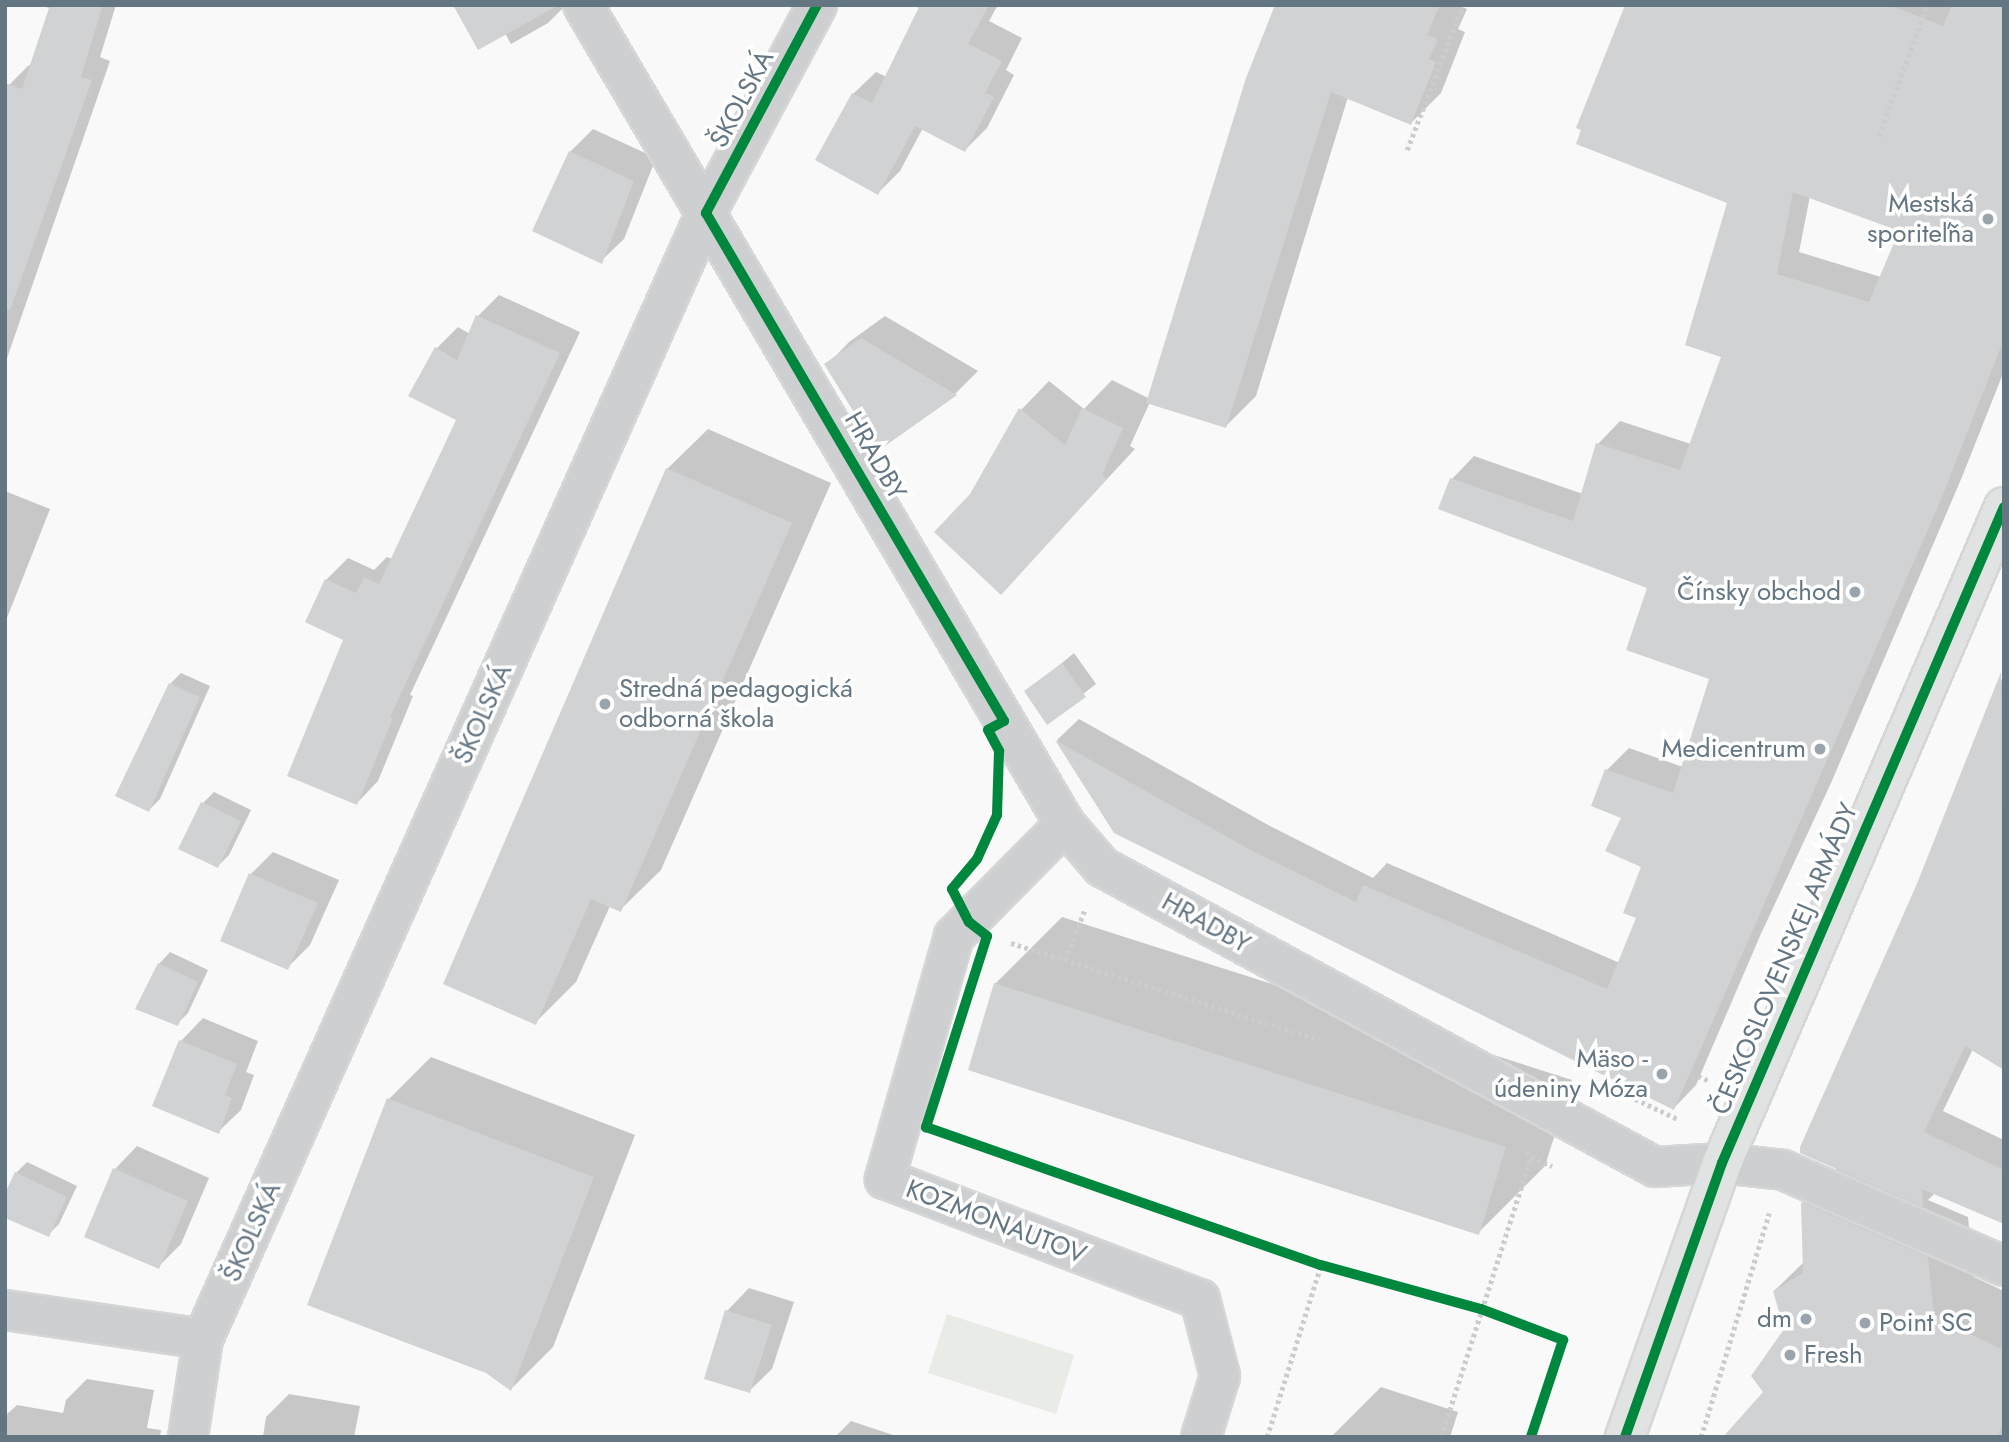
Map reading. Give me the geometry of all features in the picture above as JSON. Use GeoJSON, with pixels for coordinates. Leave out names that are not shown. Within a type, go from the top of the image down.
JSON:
{"type":"FeatureCollection","features":[{"type":"Feature","properties":{"kind":"main road","name":"ČESKOSLOVENSKEJ ARMÁDY"},"geometry":{"type":"LineString","coordinates":[[1625,1437],[1722,1163],[2004,507]]}},
{"type":"Feature","properties":{"kind":"street","name":"HRADBY"},"geometry":{"type":"LineString","coordinates":[[583,5],[1065,824],[1102,867],[1655,1167],[1722,1163],[1783,1170],[2004,1266]]}},
{"type":"Feature","properties":{"kind":"street","name":"ŠKOLSKÁ"},"geometry":{"type":"LineString","coordinates":[[188,1437],[203,1339],[706,213],[817,5]]}},
{"type":"Feature","properties":{"kind":"street","name":"KOZMONAUTOV"},"geometry":{"type":"LineString","coordinates":[[1065,824],[978,929],[954,936],[885,1179],[1200,1299],[1220,1376],[1201,1437]]}},
{"type":"Feature","properties":{"kind":"street"},"geometry":{"type":"LineString","coordinates":[[5,1310],[203,1339]]}},
{"type":"Feature","properties":{"kind":"path"},"geometry":{"type":"LineString","coordinates":[[1406,150],[1463,5]]}},
{"type":"Feature","properties":{"kind":"path"},"geometry":{"type":"LineString","coordinates":[[1879,136],[1927,5]]}},
{"type":"Feature","properties":{"kind":"path"},"geometry":{"type":"LineString","coordinates":[[978,929],[1325,1041]]}},
{"type":"Feature","properties":{"kind":"path"},"geometry":{"type":"LineString","coordinates":[[1441,1437],[1531,1157],[1524,1147]]}},
{"type":"Feature","properties":{"kind":"path"},"geometry":{"type":"LineString","coordinates":[[1701,1437],[1783,1170]]}},
{"type":"Feature","properties":{"kind":"path"},"geometry":{"type":"LineString","coordinates":[[1308,1261],[1335,1269]]}},
{"type":"Feature","properties":{"kind":"path"},"geometry":{"type":"LineString","coordinates":[[1268,1437],[1321,1265]]}},
{"type":"Feature","properties":{"kind":"path"},"geometry":{"type":"LineString","coordinates":[[1468,1306],[1493,1314]]}},
{"type":"Feature","properties":{"kind":"shaded area"},"geometry":{"type":"Polygon","coordinates":[[[947,1314],[1074,1355],[1056,1414],[928,1373],[947,1314]]]}},
{"type":"Feature","properties":{"kind":"building"},"geometry":{"type":"Polygon","coordinates":[[[50,5],[103,5],[81,77],[92,80],[10,310],[5,309],[5,83],[22,89],[50,5]]]}},
{"type":"Feature","properties":{"kind":"building"},"geometry":{"type":"Polygon","coordinates":[[[453,5],[559,5],[478,50],[453,5]]]}},
{"type":"Feature","properties":{"kind":"building"},"geometry":{"type":"Polygon","coordinates":[[[920,5],[989,5],[968,44],[1002,61],[985,93],[994,97],[965,152],[915,126],[878,195],[815,160],[852,93],[872,103],[920,5]]]}},
{"type":"Feature","properties":{"kind":"building"},"geometry":{"type":"Polygon","coordinates":[[[1275,5],[1440,5],[1427,35],[1438,39],[1429,59],[1436,62],[1411,125],[1331,92],[1226,428],[1146,403],[1246,78],[1275,5]]]}},
{"type":"Feature","properties":{"kind":"building"},"geometry":{"type":"Polygon","coordinates":[[[1625,5],[1889,5],[1943,26],[1952,5],[2004,5],[2004,339],[1940,502],[1674,1110],[1114,833],[1055,740],[1247,848],[1356,902],[1363,885],[1607,989],[1636,918],[1623,913],[1641,867],[1605,851],[1621,818],[1591,806],[1605,769],[1673,793],[1709,679],[1626,650],[1647,588],[1438,509],[1450,478],[1573,521],[1596,443],[1680,470],[1721,357],[1685,345],[1727,203],[1576,144],[1581,130],[1576,128],[1625,5]],[[1793,192],[1777,274],[1869,302],[1899,231],[1793,192]]]}},
{"type":"Feature","properties":{"kind":"building"},"geometry":{"type":"Polygon","coordinates":[[[569,151],[634,181],[602,264],[532,231],[569,151]]]}},
{"type":"Feature","properties":{"kind":"building"},"geometry":{"type":"Polygon","coordinates":[[[476,315],[560,353],[390,717],[393,718],[357,805],[287,776],[343,640],[305,622],[325,579],[356,593],[364,577],[379,584],[456,420],[408,396],[435,347],[457,360],[476,315]]]}},
{"type":"Feature","properties":{"kind":"building"},"geometry":{"type":"Polygon","coordinates":[[[861,338],[957,395],[878,451],[824,364],[861,338]]]}},
{"type":"Feature","properties":{"kind":"building"},"geometry":{"type":"Polygon","coordinates":[[[1019,408],[1065,445],[1082,408],[1123,428],[1102,475],[1107,479],[1001,595],[934,532],[970,494],[1019,408]]]}},
{"type":"Feature","properties":{"kind":"building"},"geometry":{"type":"Polygon","coordinates":[[[666,468],[792,523],[621,912],[591,899],[536,1025],[443,984],[666,468]]]}},
{"type":"Feature","properties":{"kind":"building"},"geometry":{"type":"Polygon","coordinates":[[[1062,663],[1086,697],[1047,725],[1024,691],[1062,663]]]}},
{"type":"Feature","properties":{"kind":"building"},"geometry":{"type":"Polygon","coordinates":[[[2001,672],[2004,1070],[1965,1046],[1924,1132],[2004,1170],[2004,1224],[1922,1189],[1923,1207],[1800,1153],[1800,1147],[1916,886],[2001,672]]]}},
{"type":"Feature","properties":{"kind":"building"},"geometry":{"type":"Polygon","coordinates":[[[169,683],[200,697],[149,812],[115,796],[169,683]]]}},
{"type":"Feature","properties":{"kind":"building"},"geometry":{"type":"Polygon","coordinates":[[[201,802],[241,821],[218,868],[178,849],[201,802]]]}},
{"type":"Feature","properties":{"kind":"building"},"geometry":{"type":"Polygon","coordinates":[[[249,873],[318,903],[288,970],[220,941],[249,873]]]}},
{"type":"Feature","properties":{"kind":"building"},"geometry":{"type":"Polygon","coordinates":[[[158,963],[198,982],[178,1026],[135,1009],[158,963]]]}},
{"type":"Feature","properties":{"kind":"building"},"geometry":{"type":"Polygon","coordinates":[[[994,983],[1506,1147],[1479,1235],[968,1070],[994,983]]]}},
{"type":"Feature","properties":{"kind":"building"},"geometry":{"type":"Polygon","coordinates":[[[179,1040],[237,1064],[225,1095],[232,1098],[219,1134],[152,1106],[179,1040]]]}},
{"type":"Feature","properties":{"kind":"building"},"geometry":{"type":"Polygon","coordinates":[[[387,1098],[594,1177],[511,1391],[486,1373],[307,1305],[387,1098]]]}},
{"type":"Feature","properties":{"kind":"building"},"geometry":{"type":"Polygon","coordinates":[[[113,1168],[188,1201],[159,1269],[84,1237],[113,1168]]]}},
{"type":"Feature","properties":{"kind":"building"},"geometry":{"type":"Polygon","coordinates":[[[15,1172],[67,1197],[49,1237],[5,1218],[5,1193],[15,1172]]]}},
{"type":"Feature","properties":{"kind":"building","name":"Point SC"},"geometry":{"type":"Polygon","coordinates":[[[1801,1202],[1928,1257],[1934,1317],[2004,1350],[2004,1419],[1998,1437],[1723,1437],[1763,1392],[1751,1376],[1784,1329],[1773,1291],[1803,1273],[1801,1202]]]}},
{"type":"Feature","properties":{"kind":"building"},"geometry":{"type":"Polygon","coordinates":[[[725,1310],[772,1325],[750,1393],[704,1379],[725,1310]]]}},
{"type":"Feature","properties":{"kind":"cycle path"},"geometry":{"type":"LineString","coordinates":[[817,5],[706,213],[1004,721],[988,730],[999,751],[997,815],[977,859],[952,889],[969,922],[987,936],[926,1127],[1321,1265],[1481,1309],[1563,1340],[1531,1437]]}},
{"type":"Feature","properties":{"kind":"cycle path"},"geometry":{"type":"LineString","coordinates":[[1625,1437],[1722,1163],[2004,507]]}},
{"type":"Feature","properties":{"kind":"place","name":"Mestská sporiteľňa"},"geometry":{"type":"Point","coordinates":[1988,219]}},
{"type":"Feature","properties":{"kind":"place","name":"Čínsky obchod"},"geometry":{"type":"Point","coordinates":[1855,592]}},
{"type":"Feature","properties":{"kind":"place","name":"Stredná pedagogická odborná škola"},"geometry":{"type":"Point","coordinates":[605,704]}},
{"type":"Feature","properties":{"kind":"place","name":"Medicentrum"},"geometry":{"type":"Point","coordinates":[1820,749]}},
{"type":"Feature","properties":{"kind":"place","name":"Mäso - údeniny Móza"},"geometry":{"type":"Point","coordinates":[1662,1074]}},
{"type":"Feature","properties":{"kind":"place","name":"dm"},"geometry":{"type":"Point","coordinates":[1806,1319]}},
{"type":"Feature","properties":{"kind":"place","name":"Point SC"},"geometry":{"type":"Point","coordinates":[1865,1323]}},
{"type":"Feature","properties":{"kind":"place","name":"Fresh"},"geometry":{"type":"Point","coordinates":[1790,1355]}}]}
